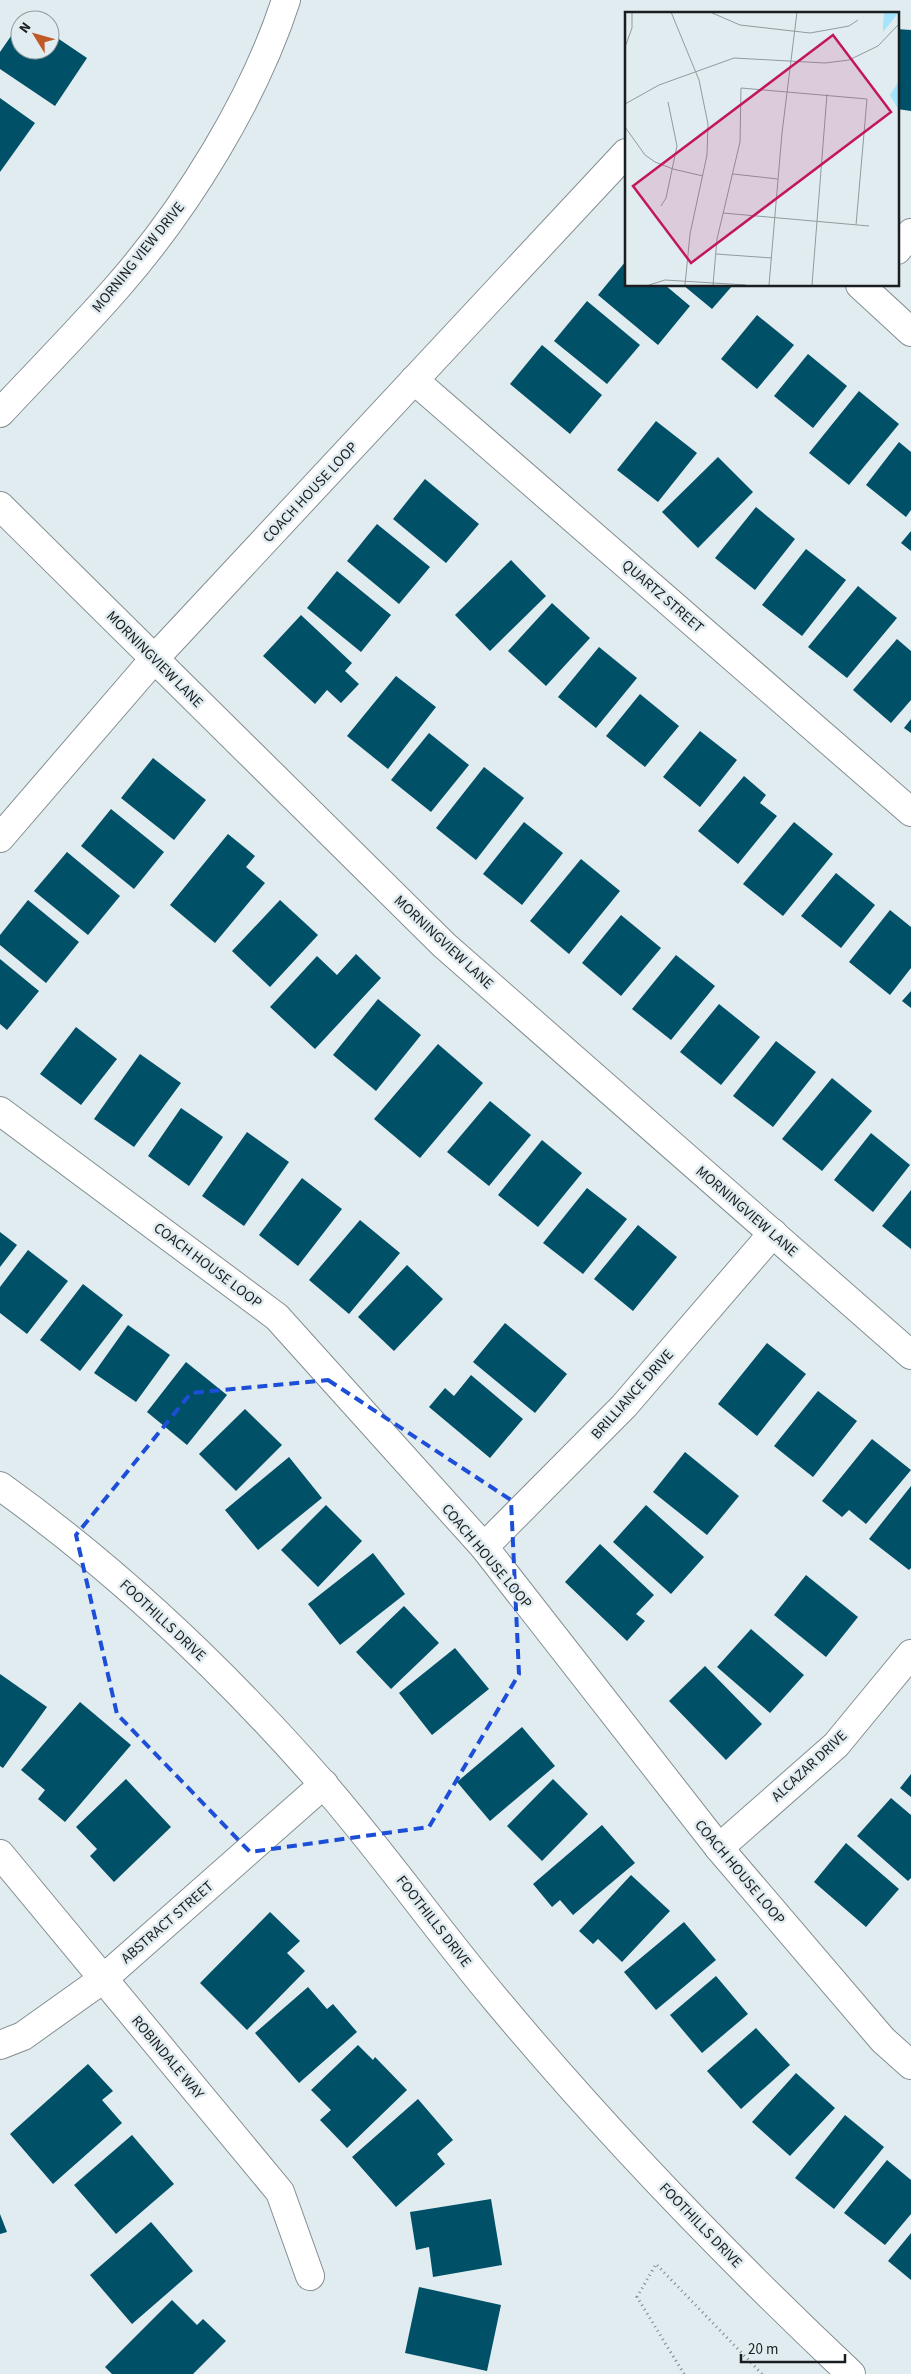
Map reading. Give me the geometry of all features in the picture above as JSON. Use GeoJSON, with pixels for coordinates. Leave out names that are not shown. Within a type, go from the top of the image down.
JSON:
{"type":"FeatureCollection","features":[{"type":"Feature","properties":{"kind":"street","name":"MORNING VIEW DRIVE"},"geometry":{"type":"LineString","coordinates":[[0,413],[119,285],[170,221],[208,161],[247,92],[279,23],[286,0]]}},
{"type":"Feature","properties":{"kind":"street","name":"COACH HOUSE LOOP"},"geometry":{"type":"LineString","coordinates":[[0,838],[155,658],[625,154]]}},
{"type":"Feature","properties":{"kind":"street"},"geometry":{"type":"LineString","coordinates":[[898,249],[911,233]]}},
{"type":"Feature","properties":{"kind":"street"},"geometry":{"type":"LineString","coordinates":[[864,286],[911,332]]}},
{"type":"Feature","properties":{"kind":"street","name":"QUARTZ STREET"},"geometry":{"type":"LineString","coordinates":[[414,380],[911,812]]}},
{"type":"Feature","properties":{"kind":"street","name":"MORNINGVIEW LANE"},"geometry":{"type":"LineString","coordinates":[[0,506],[444,945],[911,1355]]}},
{"type":"Feature","properties":{"kind":"street","name":"COACH HOUSE LOOP"},"geometry":{"type":"LineString","coordinates":[[0,1111],[277,1317],[484,1547],[719,1848],[883,2040],[911,2065]]}},
{"type":"Feature","properties":{"kind":"street","name":"BRILLIANCE DRIVE"},"geometry":{"type":"LineString","coordinates":[[484,1547],[624,1406],[773,1233]]}},
{"type":"Feature","properties":{"kind":"street","name":"FOOTHILLS DRIVE"},"geometry":{"type":"LineString","coordinates":[[0,1486],[80,1546],[136,1593],[189,1643],[324,1784],[496,2000],[563,2077],[691,2216],[851,2374]]}},
{"type":"Feature","properties":{"kind":"street","name":"ALCAZAR DRIVE"},"geometry":{"type":"LineString","coordinates":[[719,1848],[836,1745],[911,1654]]}},
{"type":"Feature","properties":{"kind":"street","name":"ABSTRACT STREET"},"geometry":{"type":"LineString","coordinates":[[0,2045],[23,2036],[103,1979],[324,1784]]}},
{"type":"Feature","properties":{"kind":"street","name":"ROBINDALE WAY"},"geometry":{"type":"LineString","coordinates":[[0,1854],[280,2192],[310,2276]]}},
{"type":"Feature","properties":{"kind":"path"},"geometry":{"type":"LineString","coordinates":[[684,2374],[637,2297],[656,2264],[762,2374]]}},
{"type":"Feature","properties":{"kind":"highlighted area"},"geometry":{"type":"Polygon","coordinates":[[[328,1380],[511,1500],[519,1674],[429,1827],[250,1852],[117,1714],[76,1535],[191,1393],[328,1380]]]}},
{"type":"Feature","properties":{"kind":"building"},"geometry":{"type":"Polygon","coordinates":[[[898,29],[911,30],[911,111],[898,109],[898,29]]]}},
{"type":"Feature","properties":{"kind":"building"},"geometry":{"type":"Polygon","coordinates":[[[10,38],[10,60],[60,60],[60,40],[87,58],[55,106],[0,69],[0,52],[10,38]]]}},
{"type":"Feature","properties":{"kind":"building"},"geometry":{"type":"Polygon","coordinates":[[[0,98],[35,123],[0,172],[0,98]]]}},
{"type":"Feature","properties":{"kind":"building"},"geometry":{"type":"Polygon","coordinates":[[[625,262],[625,286],[666,286],[690,306],[658,345],[598,295],[625,262]]]}},
{"type":"Feature","properties":{"kind":"building"},"geometry":{"type":"Polygon","coordinates":[[[684,286],[732,286],[712,309],[684,286]]]}},
{"type":"Feature","properties":{"kind":"building"},"geometry":{"type":"Polygon","coordinates":[[[587,301],[640,345],[607,384],[554,341],[587,301]]]}},
{"type":"Feature","properties":{"kind":"building"},"geometry":{"type":"Polygon","coordinates":[[[757,315],[794,345],[757,389],[721,359],[757,315]]]}},
{"type":"Feature","properties":{"kind":"building"},"geometry":{"type":"Polygon","coordinates":[[[542,345],[602,395],[570,434],[510,384],[542,345]]]}},
{"type":"Feature","properties":{"kind":"building"},"geometry":{"type":"Polygon","coordinates":[[[808,354],[847,386],[813,428],[774,396],[808,354]]]}},
{"type":"Feature","properties":{"kind":"building"},"geometry":{"type":"Polygon","coordinates":[[[859,391],[899,424],[849,485],[809,453],[859,391]]]}},
{"type":"Feature","properties":{"kind":"building"},"geometry":{"type":"Polygon","coordinates":[[[656,421],[697,453],[658,502],[617,470],[656,421]]]}},
{"type":"Feature","properties":{"kind":"building"},"geometry":{"type":"Polygon","coordinates":[[[899,442],[911,452],[911,510],[906,517],[866,485],[899,442]]]}},
{"type":"Feature","properties":{"kind":"building"},"geometry":{"type":"Polygon","coordinates":[[[718,457],[753,492],[698,548],[662,512],[718,457]]]}},
{"type":"Feature","properties":{"kind":"building"},"geometry":{"type":"Polygon","coordinates":[[[425,479],[479,524],[446,563],[393,519],[425,479]]]}},
{"type":"Feature","properties":{"kind":"building"},"geometry":{"type":"Polygon","coordinates":[[[756,507],[795,539],[755,590],[715,558],[756,507]]]}},
{"type":"Feature","properties":{"kind":"building"},"geometry":{"type":"Polygon","coordinates":[[[377,524],[430,567],[399,604],[347,561],[377,524]]]}},
{"type":"Feature","properties":{"kind":"building"},"geometry":{"type":"Polygon","coordinates":[[[911,531],[911,551],[901,543],[911,531]]]}},
{"type":"Feature","properties":{"kind":"building"},"geometry":{"type":"Polygon","coordinates":[[[806,549],[846,580],[802,636],[762,605],[806,549]]]}},
{"type":"Feature","properties":{"kind":"building"},"geometry":{"type":"Polygon","coordinates":[[[511,560],[546,596],[490,651],[455,615],[511,560]]]}},
{"type":"Feature","properties":{"kind":"building"},"geometry":{"type":"Polygon","coordinates":[[[337,571],[391,615],[361,652],[307,608],[337,571]]]}},
{"type":"Feature","properties":{"kind":"building"},"geometry":{"type":"Polygon","coordinates":[[[858,586],[897,618],[847,678],[808,647],[858,586]]]}},
{"type":"Feature","properties":{"kind":"building"},"geometry":{"type":"Polygon","coordinates":[[[552,603],[590,638],[546,686],[508,651],[552,603]]]}},
{"type":"Feature","properties":{"kind":"building"},"geometry":{"type":"Polygon","coordinates":[[[301,615],[352,663],[345,671],[359,684],[341,703],[327,690],[315,704],[263,656],[301,615]]]}},
{"type":"Feature","properties":{"kind":"building"},"geometry":{"type":"Polygon","coordinates":[[[897,639],[911,651],[911,700],[891,723],[853,690],[897,639]]]}},
{"type":"Feature","properties":{"kind":"building"},"geometry":{"type":"Polygon","coordinates":[[[599,647],[637,678],[596,728],[558,697],[599,647]]]}},
{"type":"Feature","properties":{"kind":"building"},"geometry":{"type":"Polygon","coordinates":[[[396,676],[436,707],[388,769],[347,736],[396,676]]]}},
{"type":"Feature","properties":{"kind":"building"},"geometry":{"type":"Polygon","coordinates":[[[640,694],[679,726],[645,767],[606,736],[640,694]]]}},
{"type":"Feature","properties":{"kind":"building"},"geometry":{"type":"Polygon","coordinates":[[[911,719],[911,733],[904,728],[911,719]]]}},
{"type":"Feature","properties":{"kind":"building"},"geometry":{"type":"Polygon","coordinates":[[[700,731],[737,760],[700,807],[663,777],[700,731]]]}},
{"type":"Feature","properties":{"kind":"building"},"geometry":{"type":"Polygon","coordinates":[[[429,733],[469,765],[431,812],[391,780],[429,733]]]}},
{"type":"Feature","properties":{"kind":"building"},"geometry":{"type":"Polygon","coordinates":[[[153,758],[206,800],[174,840],[121,798],[153,758]]]}},
{"type":"Feature","properties":{"kind":"building"},"geometry":{"type":"Polygon","coordinates":[[[484,767],[524,798],[476,860],[436,828],[484,767]]]}},
{"type":"Feature","properties":{"kind":"building"},"geometry":{"type":"Polygon","coordinates":[[[744,776],[766,795],[760,803],[777,816],[738,864],[698,831],[744,776]]]}},
{"type":"Feature","properties":{"kind":"building"},"geometry":{"type":"Polygon","coordinates":[[[111,809],[164,852],[134,889],[81,846],[111,809]]]}},
{"type":"Feature","properties":{"kind":"building"},"geometry":{"type":"Polygon","coordinates":[[[524,822],[563,853],[522,905],[483,874],[524,822]]]}},
{"type":"Feature","properties":{"kind":"building"},"geometry":{"type":"Polygon","coordinates":[[[794,822],[833,854],[783,916],[743,884],[794,822]]]}},
{"type":"Feature","properties":{"kind":"building"},"geometry":{"type":"Polygon","coordinates":[[[228,834],[255,856],[246,867],[265,883],[215,943],[170,905],[228,834]]]}},
{"type":"Feature","properties":{"kind":"building"},"geometry":{"type":"Polygon","coordinates":[[[67,852],[120,896],[88,935],[34,891],[67,852]]]}},
{"type":"Feature","properties":{"kind":"building"},"geometry":{"type":"Polygon","coordinates":[[[581,859],[620,891],[569,954],[530,921],[581,859]]]}},
{"type":"Feature","properties":{"kind":"building"},"geometry":{"type":"Polygon","coordinates":[[[836,873],[875,905],[841,948],[801,916],[836,873]]]}},
{"type":"Feature","properties":{"kind":"building"},"geometry":{"type":"Polygon","coordinates":[[[28,900],[79,942],[46,983],[0,945],[0,935],[28,900]]]}},
{"type":"Feature","properties":{"kind":"building"},"geometry":{"type":"Polygon","coordinates":[[[280,900],[318,935],[270,987],[232,951],[280,900]]]}},
{"type":"Feature","properties":{"kind":"building"},"geometry":{"type":"Polygon","coordinates":[[[890,910],[911,927],[911,968],[890,995],[849,962],[890,910]]]}},
{"type":"Feature","properties":{"kind":"building"},"geometry":{"type":"Polygon","coordinates":[[[621,915],[661,948],[621,996],[582,963],[621,915]]]}},
{"type":"Feature","properties":{"kind":"building"},"geometry":{"type":"Polygon","coordinates":[[[356,954],[381,978],[315,1049],[270,1007],[317,956],[337,975],[356,954]]]}},
{"type":"Feature","properties":{"kind":"building"},"geometry":{"type":"Polygon","coordinates":[[[676,955],[715,986],[671,1040],[632,1009],[676,955]]]}},
{"type":"Feature","properties":{"kind":"building"},"geometry":{"type":"Polygon","coordinates":[[[0,959],[39,991],[7,1030],[0,1024],[0,959]]]}},
{"type":"Feature","properties":{"kind":"building"},"geometry":{"type":"Polygon","coordinates":[[[911,991],[911,1008],[902,1001],[911,991]]]}},
{"type":"Feature","properties":{"kind":"building"},"geometry":{"type":"Polygon","coordinates":[[[378,999],[421,1035],[376,1091],[333,1055],[378,999]]]}},
{"type":"Feature","properties":{"kind":"building"},"geometry":{"type":"Polygon","coordinates":[[[719,1004],[760,1037],[721,1085],[680,1052],[719,1004]]]}},
{"type":"Feature","properties":{"kind":"building"},"geometry":{"type":"Polygon","coordinates":[[[76,1027],[117,1059],[81,1105],[40,1074],[76,1027]]]}},
{"type":"Feature","properties":{"kind":"building"},"geometry":{"type":"Polygon","coordinates":[[[776,1041],[816,1072],[773,1127],[733,1096],[776,1041]]]}},
{"type":"Feature","properties":{"kind":"building"},"geometry":{"type":"Polygon","coordinates":[[[438,1044],[483,1083],[420,1158],[374,1119],[438,1044]]]}},
{"type":"Feature","properties":{"kind":"building"},"geometry":{"type":"Polygon","coordinates":[[[140,1054],[181,1083],[134,1147],[94,1119],[140,1054]]]}},
{"type":"Feature","properties":{"kind":"building"},"geometry":{"type":"Polygon","coordinates":[[[832,1078],[872,1111],[822,1171],[782,1139],[832,1078]]]}},
{"type":"Feature","properties":{"kind":"building"},"geometry":{"type":"Polygon","coordinates":[[[490,1101],[531,1135],[489,1186],[447,1152],[490,1101]]]}},
{"type":"Feature","properties":{"kind":"building"},"geometry":{"type":"Polygon","coordinates":[[[181,1108],[223,1137],[189,1186],[148,1156],[181,1108]]]}},
{"type":"Feature","properties":{"kind":"building"},"geometry":{"type":"Polygon","coordinates":[[[247,1132],[289,1162],[244,1226],[202,1196],[247,1132]]]}},
{"type":"Feature","properties":{"kind":"building"},"geometry":{"type":"Polygon","coordinates":[[[871,1133],[910,1165],[873,1212],[834,1180],[871,1133]]]}},
{"type":"Feature","properties":{"kind":"building"},"geometry":{"type":"Polygon","coordinates":[[[542,1140],[582,1173],[538,1227],[498,1195],[542,1140]]]}},
{"type":"Feature","properties":{"kind":"building"},"geometry":{"type":"Polygon","coordinates":[[[302,1178],[342,1209],[298,1266],[259,1235],[302,1178]]]}},
{"type":"Feature","properties":{"kind":"building"},"geometry":{"type":"Polygon","coordinates":[[[587,1188],[627,1219],[583,1274],[543,1243],[587,1188]]]}},
{"type":"Feature","properties":{"kind":"building"},"geometry":{"type":"Polygon","coordinates":[[[911,1190],[911,1249],[882,1226],[911,1190]]]}},
{"type":"Feature","properties":{"kind":"building"},"geometry":{"type":"Polygon","coordinates":[[[360,1220],[400,1253],[349,1314],[309,1280],[360,1220]]]}},
{"type":"Feature","properties":{"kind":"building"},"geometry":{"type":"Polygon","coordinates":[[[638,1225],[677,1257],[633,1311],[594,1279],[638,1225]]]}},
{"type":"Feature","properties":{"kind":"building"},"geometry":{"type":"Polygon","coordinates":[[[0,1232],[17,1245],[0,1267],[0,1232]]]}},
{"type":"Feature","properties":{"kind":"building"},"geometry":{"type":"Polygon","coordinates":[[[28,1250],[68,1281],[27,1334],[0,1313],[0,1287],[28,1250]]]}},
{"type":"Feature","properties":{"kind":"building"},"geometry":{"type":"Polygon","coordinates":[[[407,1265],[443,1299],[394,1351],[358,1317],[407,1265]]]}},
{"type":"Feature","properties":{"kind":"building"},"geometry":{"type":"Polygon","coordinates":[[[83,1284],[123,1315],[80,1371],[40,1340],[83,1284]]]}},
{"type":"Feature","properties":{"kind":"building"},"geometry":{"type":"Polygon","coordinates":[[[505,1323],[567,1374],[535,1413],[473,1362],[505,1323]]]}},
{"type":"Feature","properties":{"kind":"building"},"geometry":{"type":"Polygon","coordinates":[[[128,1325],[170,1355],[136,1402],[94,1373],[128,1325]]]}},
{"type":"Feature","properties":{"kind":"building"},"geometry":{"type":"Polygon","coordinates":[[[767,1343],[806,1374],[757,1436],[718,1404],[767,1343]]]}},
{"type":"Feature","properties":{"kind":"building"},"geometry":{"type":"Polygon","coordinates":[[[186,1362],[227,1395],[187,1445],[147,1412],[186,1362]]]}},
{"type":"Feature","properties":{"kind":"building"},"geometry":{"type":"Polygon","coordinates":[[[471,1375],[523,1419],[490,1458],[429,1407],[445,1388],[454,1396],[471,1375]]]}},
{"type":"Feature","properties":{"kind":"building"},"geometry":{"type":"Polygon","coordinates":[[[818,1391],[857,1421],[813,1477],[774,1446],[818,1391]]]}},
{"type":"Feature","properties":{"kind":"building"},"geometry":{"type":"Polygon","coordinates":[[[245,1409],[282,1445],[236,1491],[199,1454],[245,1409]]]}},
{"type":"Feature","properties":{"kind":"building"},"geometry":{"type":"Polygon","coordinates":[[[872,1439],[911,1470],[866,1524],[849,1510],[842,1517],[822,1501],[872,1439]]]}},
{"type":"Feature","properties":{"kind":"building"},"geometry":{"type":"Polygon","coordinates":[[[685,1452],[739,1496],[707,1535],[653,1492],[685,1452]]]}},
{"type":"Feature","properties":{"kind":"building"},"geometry":{"type":"Polygon","coordinates":[[[289,1457],[322,1498],[258,1550],[225,1510],[289,1457]]]}},
{"type":"Feature","properties":{"kind":"building"},"geometry":{"type":"Polygon","coordinates":[[[911,1486],[911,1568],[909,1570],[869,1539],[911,1486]]]}},
{"type":"Feature","properties":{"kind":"building"},"geometry":{"type":"Polygon","coordinates":[[[326,1505],[362,1541],[318,1587],[281,1550],[326,1505]]]}},
{"type":"Feature","properties":{"kind":"building"},"geometry":{"type":"Polygon","coordinates":[[[646,1505],[704,1557],[671,1594],[613,1542],[646,1505]]]}},
{"type":"Feature","properties":{"kind":"building"},"geometry":{"type":"Polygon","coordinates":[[[600,1544],[654,1595],[636,1614],[645,1621],[627,1641],[565,1582],[600,1544]]]}},
{"type":"Feature","properties":{"kind":"building"},"geometry":{"type":"Polygon","coordinates":[[[373,1553],[405,1594],[340,1645],[308,1604],[373,1553]]]}},
{"type":"Feature","properties":{"kind":"building"},"geometry":{"type":"Polygon","coordinates":[[[806,1575],[858,1617],[826,1657],[774,1615],[806,1575]]]}},
{"type":"Feature","properties":{"kind":"building"},"geometry":{"type":"Polygon","coordinates":[[[404,1606],[439,1643],[391,1689],[356,1652],[404,1606]]]}},
{"type":"Feature","properties":{"kind":"building"},"geometry":{"type":"Polygon","coordinates":[[[751,1629],[804,1675],[770,1713],[717,1667],[751,1629]]]}},
{"type":"Feature","properties":{"kind":"building"},"geometry":{"type":"Polygon","coordinates":[[[455,1648],[489,1689],[432,1735],[399,1693],[455,1648]]]}},
{"type":"Feature","properties":{"kind":"building"},"geometry":{"type":"Polygon","coordinates":[[[705,1666],[762,1724],[726,1760],[669,1701],[705,1666]]]}},
{"type":"Feature","properties":{"kind":"building"},"geometry":{"type":"Polygon","coordinates":[[[0,1674],[47,1707],[3,1768],[0,1766],[0,1674]]]}},
{"type":"Feature","properties":{"kind":"building"},"geometry":{"type":"Polygon","coordinates":[[[80,1702],[131,1745],[65,1822],[38,1799],[45,1790],[21,1770],[80,1702]]]}},
{"type":"Feature","properties":{"kind":"building"},"geometry":{"type":"Polygon","coordinates":[[[522,1727],[555,1766],[490,1821],[457,1782],[522,1727]]]}},
{"type":"Feature","properties":{"kind":"building"},"geometry":{"type":"Polygon","coordinates":[[[911,1774],[911,1797],[900,1788],[911,1774]]]}},
{"type":"Feature","properties":{"kind":"building"},"geometry":{"type":"Polygon","coordinates":[[[126,1779],[171,1827],[114,1882],[90,1856],[97,1849],[76,1827],[126,1779]]]}},
{"type":"Feature","properties":{"kind":"building"},"geometry":{"type":"Polygon","coordinates":[[[553,1779],[588,1814],[542,1861],[507,1826],[553,1779]]]}},
{"type":"Feature","properties":{"kind":"building"},"geometry":{"type":"Polygon","coordinates":[[[891,1798],[911,1815],[911,1878],[908,1881],[857,1836],[891,1798]]]}},
{"type":"Feature","properties":{"kind":"building"},"geometry":{"type":"Polygon","coordinates":[[[602,1825],[635,1863],[573,1915],[560,1900],[552,1907],[533,1884],[602,1825]]]}},
{"type":"Feature","properties":{"kind":"building"},"geometry":{"type":"Polygon","coordinates":[[[846,1843],[899,1889],[866,1927],[814,1882],[846,1843]]]}},
{"type":"Feature","properties":{"kind":"building"},"geometry":{"type":"Polygon","coordinates":[[[631,1875],[670,1911],[622,1962],[598,1939],[593,1944],[579,1931],[631,1875]]]}},
{"type":"Feature","properties":{"kind":"building"},"geometry":{"type":"Polygon","coordinates":[[[270,1912],[300,1941],[287,1953],[305,1971],[247,2030],[200,1983],[270,1912]]]}},
{"type":"Feature","properties":{"kind":"building"},"geometry":{"type":"Polygon","coordinates":[[[684,1922],[716,1960],[656,2010],[624,1972],[684,1922]]]}},
{"type":"Feature","properties":{"kind":"building"},"geometry":{"type":"Polygon","coordinates":[[[716,1976],[748,2014],[702,2053],[670,2015],[716,1976]]]}},
{"type":"Feature","properties":{"kind":"building"},"geometry":{"type":"Polygon","coordinates":[[[308,1987],[327,2009],[333,2004],[357,2032],[299,2083],[255,2033],[308,1987]]]}},
{"type":"Feature","properties":{"kind":"building"},"geometry":{"type":"Polygon","coordinates":[[[756,2028],[790,2065],[741,2109],[707,2071],[756,2028]]]}},
{"type":"Feature","properties":{"kind":"building"},"geometry":{"type":"Polygon","coordinates":[[[358,2045],[373,2060],[375,2057],[407,2090],[347,2148],[320,2120],[331,2110],[311,2090],[358,2045]]]}},
{"type":"Feature","properties":{"kind":"building"},"geometry":{"type":"Polygon","coordinates":[[[88,2064],[113,2091],[102,2100],[122,2123],[53,2184],[10,2134],[88,2064]]]}},
{"type":"Feature","properties":{"kind":"building"},"geometry":{"type":"Polygon","coordinates":[[[796,2073],[835,2108],[790,2156],[752,2122],[796,2073]]]}},
{"type":"Feature","properties":{"kind":"building"},"geometry":{"type":"Polygon","coordinates":[[[418,2099],[453,2140],[437,2154],[445,2164],[396,2207],[352,2157],[418,2099]]]}},
{"type":"Feature","properties":{"kind":"building"},"geometry":{"type":"Polygon","coordinates":[[[845,2115],[884,2147],[834,2209],[795,2178],[845,2115]]]}},
{"type":"Feature","properties":{"kind":"building"},"geometry":{"type":"Polygon","coordinates":[[[132,2135],[174,2184],[116,2234],[74,2185],[132,2135]]]}},
{"type":"Feature","properties":{"kind":"building"},"geometry":{"type":"Polygon","coordinates":[[[887,2160],[911,2180],[911,2214],[885,2245],[844,2213],[887,2160]]]}},
{"type":"Feature","properties":{"kind":"building"},"geometry":{"type":"Polygon","coordinates":[[[491,2199],[502,2265],[433,2277],[429,2247],[416,2250],[410,2212],[491,2199]]]}},
{"type":"Feature","properties":{"kind":"building"},"geometry":{"type":"Polygon","coordinates":[[[0,2214],[7,2232],[0,2234],[0,2214]]]}},
{"type":"Feature","properties":{"kind":"building"},"geometry":{"type":"Polygon","coordinates":[[[151,2222],[193,2271],[132,2324],[90,2275],[151,2222]]]}},
{"type":"Feature","properties":{"kind":"building"},"geometry":{"type":"Polygon","coordinates":[[[911,2233],[911,2280],[888,2261],[911,2233]]]}},
{"type":"Feature","properties":{"kind":"building"},"geometry":{"type":"Polygon","coordinates":[[[419,2287],[501,2305],[487,2371],[405,2353],[419,2287]]]}},
{"type":"Feature","properties":{"kind":"building"},"geometry":{"type":"Polygon","coordinates":[[[172,2300],[197,2325],[203,2319],[226,2341],[193,2374],[112,2374],[105,2367],[172,2300]]]}}]}
